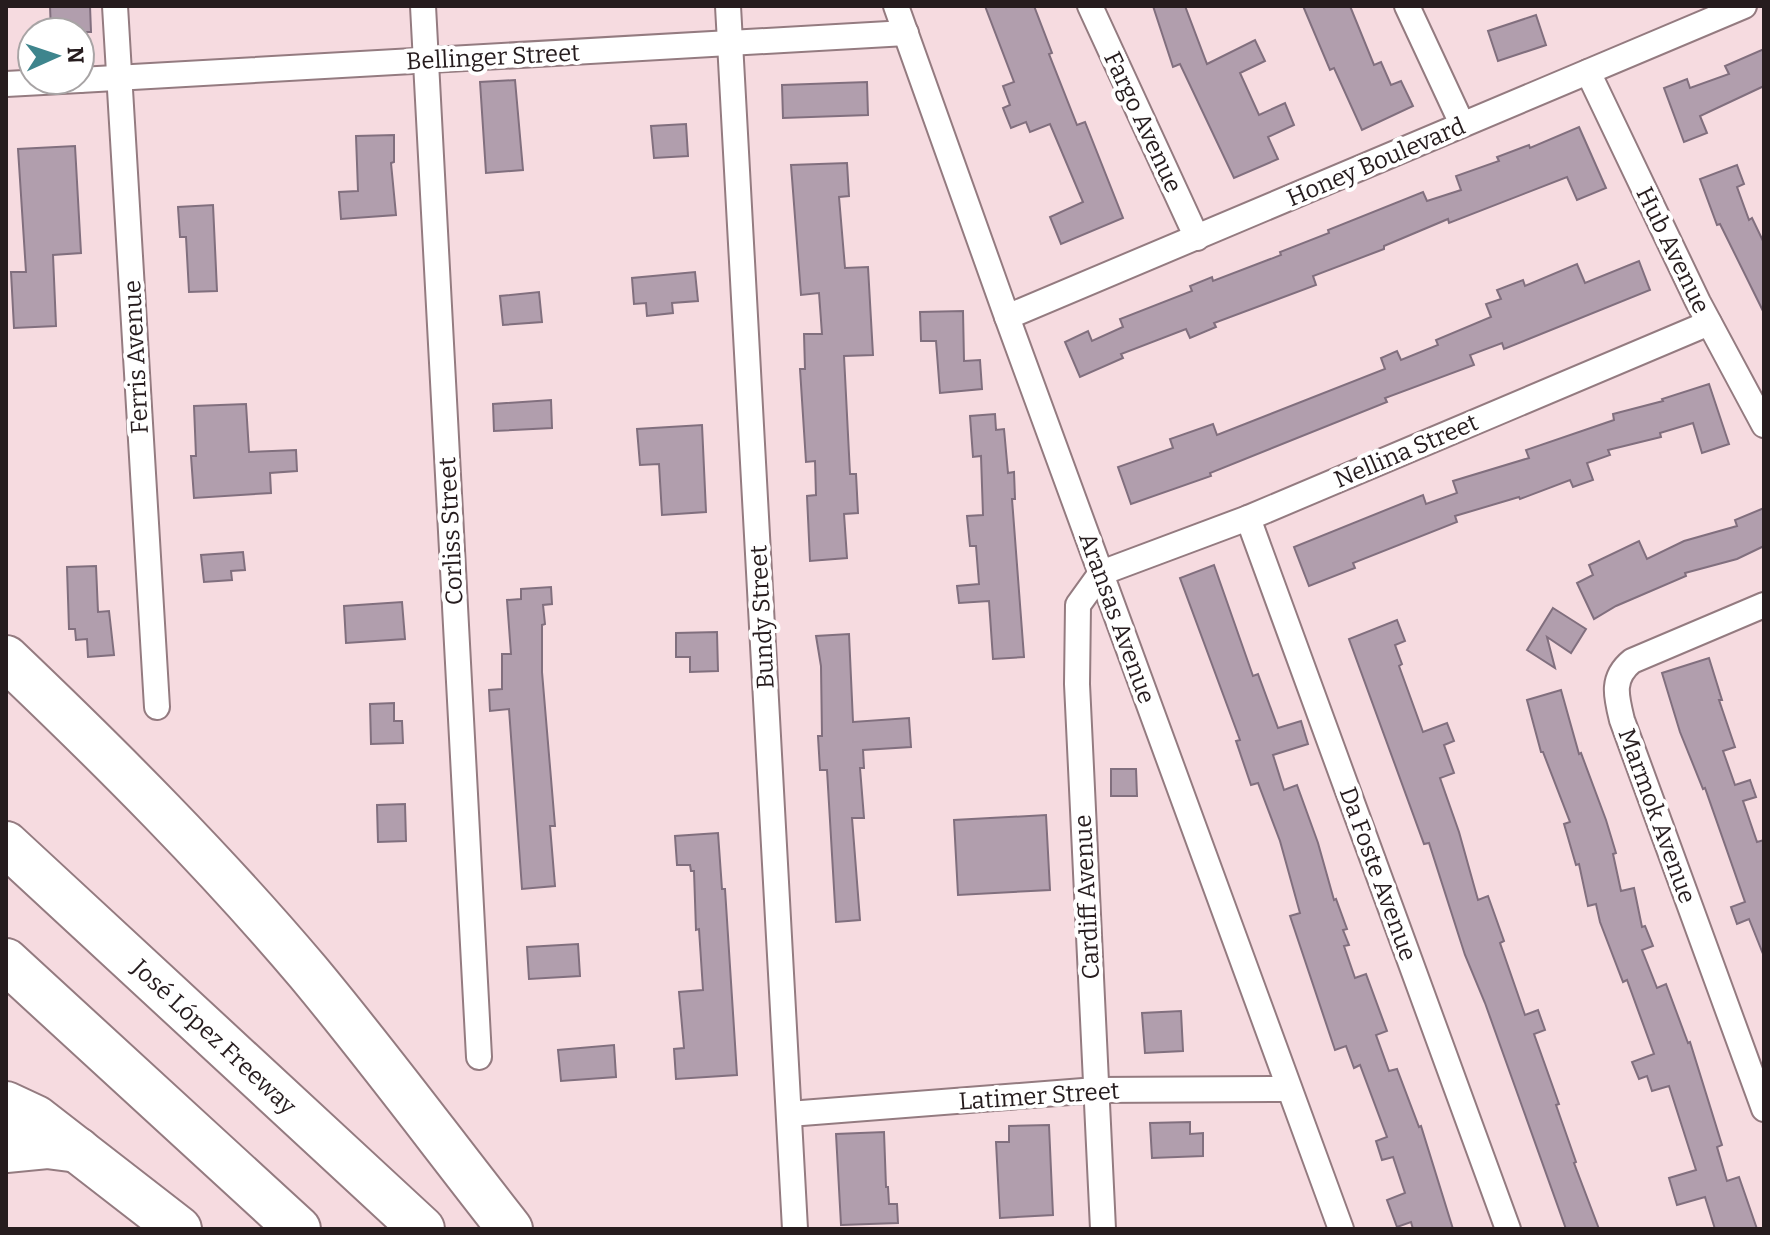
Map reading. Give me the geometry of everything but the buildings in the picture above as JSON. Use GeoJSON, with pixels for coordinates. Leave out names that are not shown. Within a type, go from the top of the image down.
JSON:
{"type":"FeatureCollection","features":[{"type":"Feature","properties":{"kind":"highway"},"geometry":{"type":"LineString","coordinates":[[6,658],[110,758],[233,888],[308,973],[510,1229]]}},
{"type":"Feature","properties":{"kind":"highway","name":"José López Freeway"},"geometry":{"type":"LineString","coordinates":[[6,844],[422,1229]]}},
{"type":"Feature","properties":{"kind":"highway"},"geometry":{"type":"LineString","coordinates":[[6,961],[298,1229]]}},
{"type":"Feature","properties":{"kind":"highway"},"geometry":{"type":"LineString","coordinates":[[6,1104],[36,1118],[179,1229]]}},
{"type":"Feature","properties":{"kind":"highway"},"geometry":{"type":"LineString","coordinates":[[6,1150],[47,1146],[78,1150]]}},
{"type":"Feature","properties":{"kind":"street","name":"Ferris Avenue"},"geometry":{"type":"LineString","coordinates":[[115,6],[157,707]]}},
{"type":"Feature","properties":{"kind":"street","name":"Corliss Street"},"geometry":{"type":"LineString","coordinates":[[423,6],[479,1057]]}},
{"type":"Feature","properties":{"kind":"street","name":"Bundy Street"},"geometry":{"type":"LineString","coordinates":[[728,6],[795,1229]]}},
{"type":"Feature","properties":{"kind":"street","name":"Aransas Avenue"},"geometry":{"type":"LineString","coordinates":[[896,6],[1341,1229]]}},
{"type":"Feature","properties":{"kind":"street","name":"Fargo Avenue"},"geometry":{"type":"LineString","coordinates":[[1090,6],[1197,238]]}},
{"type":"Feature","properties":{"kind":"street"},"geometry":{"type":"LineString","coordinates":[[1407,6],[1462,124]]}},
{"type":"Feature","properties":{"kind":"street","name":"Honey Boulevard"},"geometry":{"type":"LineString","coordinates":[[1007,317],[1733,8]]}},
{"type":"Feature","properties":{"kind":"street","name":"Bellinger Street"},"geometry":{"type":"LineString","coordinates":[[96,79],[906,33]]}},
{"type":"Feature","properties":{"kind":"street","name":"Hub Avenue"},"geometry":{"type":"LineString","coordinates":[[1588,72],[1709,323],[1764,425]]}},
{"type":"Feature","properties":{"kind":"street","name":"Nellina Street"},"geometry":{"type":"LineString","coordinates":[[1101,573],[1248,518],[1709,323]]}},
{"type":"Feature","properties":{"kind":"street","name":"Da Foste Avenue"},"geometry":{"type":"LineString","coordinates":[[1248,518],[1508,1229]]}},
{"type":"Feature","properties":{"kind":"street","name":"Cardiff Avenue"},"geometry":{"type":"LineString","coordinates":[[1101,573],[1078,605],[1077,684],[1103,1229]]}},
{"type":"Feature","properties":{"kind":"street","name":"Marmok Avenue"},"geometry":{"type":"LineString","coordinates":[[1764,605],[1632,661],[1619,675],[1615,693],[1622,720],[1764,1109]]}},
{"type":"Feature","properties":{"kind":"street","name":"Latimer Street"},"geometry":{"type":"LineString","coordinates":[[789,1114],[1096,1090],[1289,1089]]}}]}
